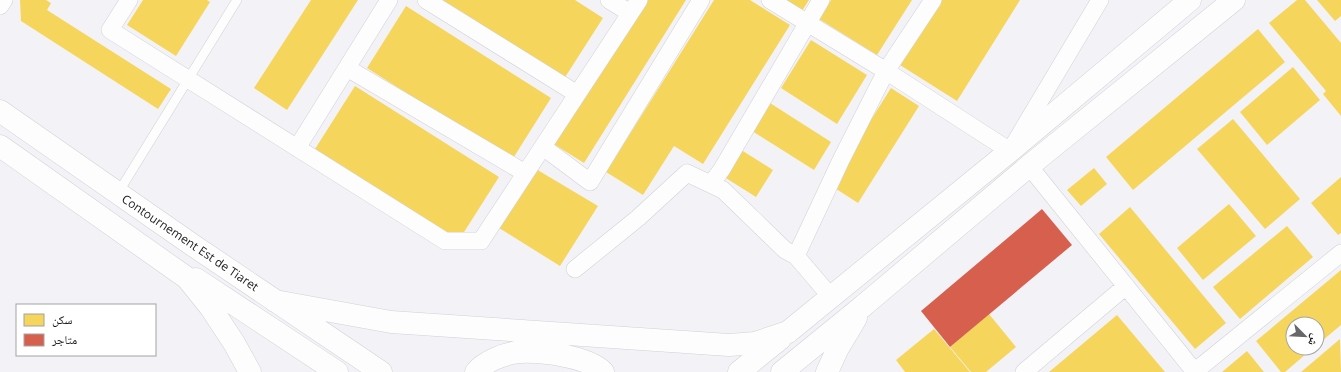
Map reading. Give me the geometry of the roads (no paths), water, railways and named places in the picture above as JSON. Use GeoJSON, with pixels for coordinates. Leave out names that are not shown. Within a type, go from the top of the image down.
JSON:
{"type":"FeatureCollection","features":[{"type":"Feature","properties":{"kind":"main road"},"geometry":{"type":"LineString","coordinates":[[739,372],[1010,151],[1190,0]]}},
{"type":"Feature","properties":{"kind":"main road"},"geometry":{"type":"LineString","coordinates":[[782,372],[1029,166],[1234,0]]}},
{"type":"Feature","properties":{"kind":"main road","name":"Contournement Est de Tiaret"},"geometry":{"type":"LineString","coordinates":[[0,111],[117,193],[381,372]]}},
{"type":"Feature","properties":{"kind":"main road"},"geometry":{"type":"LineString","coordinates":[[0,146],[187,278],[211,308],[234,343],[250,372]]}},
{"type":"Feature","properties":{"kind":"main road"},"geometry":{"type":"LineString","coordinates":[[125,233],[337,372]]}},
{"type":"Feature","properties":{"kind":"main road"},"geometry":{"type":"LineString","coordinates":[[275,301],[391,322],[730,345],[755,343],[788,332]]}},
{"type":"Feature","properties":{"kind":"main road"},"geometry":{"type":"LineString","coordinates":[[828,372],[838,348],[863,306]]}},
{"type":"Feature","properties":{"kind":"main road"},"geometry":{"type":"LineString","coordinates":[[476,372],[480,367],[504,355],[520,352],[549,354],[582,360],[603,372]]}},
{"type":"Feature","properties":{"kind":"street"},"geometry":{"type":"LineString","coordinates":[[0,6],[4,0]]}},
{"type":"Feature","properties":{"kind":"street"},"geometry":{"type":"LineString","coordinates":[[129,0],[110,30],[445,241],[481,241],[635,6],[609,0]]}},
{"type":"Feature","properties":{"kind":"street"},"geometry":{"type":"LineString","coordinates":[[297,148],[389,0]]}},
{"type":"Feature","properties":{"kind":"street"},"geometry":{"type":"LineString","coordinates":[[426,0],[577,94]]}},
{"type":"Feature","properties":{"kind":"street"},"geometry":{"type":"LineString","coordinates":[[543,147],[590,182],[701,0]]}},
{"type":"Feature","properties":{"kind":"street"},"geometry":{"type":"LineString","coordinates":[[770,0],[886,71],[1010,151],[1100,0]]}},
{"type":"Feature","properties":{"kind":"street"},"geometry":{"type":"LineString","coordinates":[[711,184],[722,169],[821,0]]}},
{"type":"Feature","properties":{"kind":"street"},"geometry":{"type":"LineString","coordinates":[[796,256],[841,160],[886,71],[933,0]]}},
{"type":"Feature","properties":{"kind":"street"},"geometry":{"type":"LineString","coordinates":[[347,68],[525,174]]}},
{"type":"Feature","properties":{"kind":"street"},"geometry":{"type":"LineString","coordinates":[[1029,166],[1195,372],[1341,254]]}},
{"type":"Feature","properties":{"kind":"street"},"geometry":{"type":"LineString","coordinates":[[575,269],[638,218],[687,173],[723,190],[785,250],[796,256],[831,297]]}},
{"type":"Feature","properties":{"kind":"street"},"geometry":{"type":"LineString","coordinates":[[1024,372],[1126,286]]}},
{"type":"Feature","properties":{"kind":"lane"},"geometry":{"type":"LineString","coordinates":[[117,193],[237,0]]}}]}
